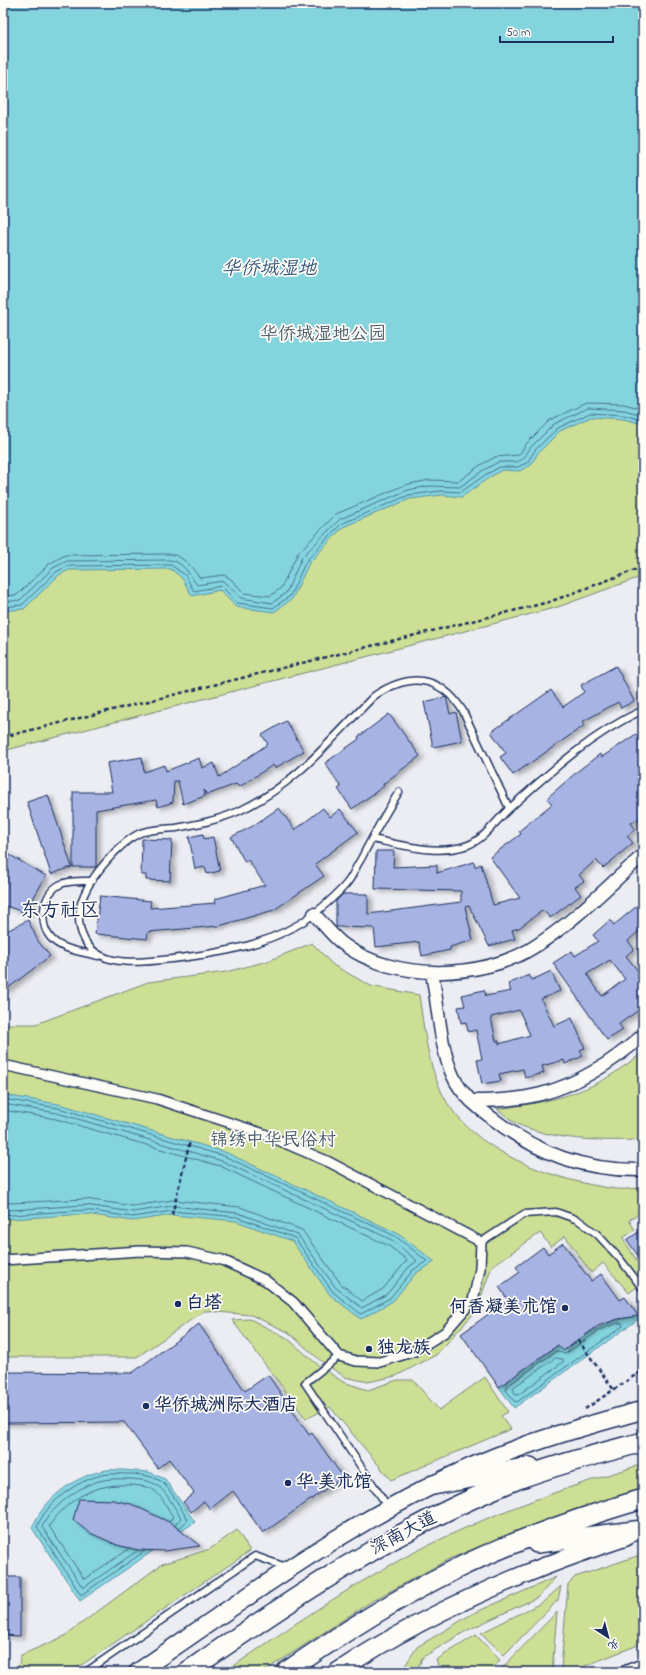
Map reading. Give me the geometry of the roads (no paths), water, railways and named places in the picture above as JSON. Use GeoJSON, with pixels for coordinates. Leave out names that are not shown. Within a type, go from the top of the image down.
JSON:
{"type":"FeatureCollection","features":[{"type":"Feature","properties":{"kind":"main road"},"geometry":{"type":"LineString","coordinates":[[138,1672],[290,1568],[389,1508],[433,1485],[514,1449],[555,1435],[643,1410]]}},
{"type":"Feature","properties":{"kind":"main road","name":"深南大道"},"geometry":{"type":"LineString","coordinates":[[187,1672],[280,1607],[369,1552],[468,1501],[521,1478],[567,1462],[643,1442]]}},
{"type":"Feature","properties":{"kind":"main road"},"geometry":{"type":"LineString","coordinates":[[433,1485],[512,1469],[567,1462]]}},
{"type":"Feature","properties":{"kind":"main road"},"geometry":{"type":"LineString","coordinates":[[286,1672],[354,1627],[452,1571],[509,1545],[610,1509],[643,1499]]}},
{"type":"Feature","properties":{"kind":"main road"},"geometry":{"type":"LineString","coordinates":[[509,1545],[643,1531]]}},
{"type":"Feature","properties":{"kind":"main road"},"geometry":{"type":"LineString","coordinates":[[337,1672],[416,1626],[505,1582],[548,1564],[643,1531]]}},
{"type":"Feature","properties":{"kind":"street"},"geometry":{"type":"LineString","coordinates":[[314,914],[342,944],[367,959],[397,967],[432,973],[462,972],[489,966],[513,958],[533,948],[572,918],[643,855]]}},
{"type":"Feature","properties":{"kind":"street"},"geometry":{"type":"LineString","coordinates":[[432,973],[447,1059],[460,1089],[471,1101],[502,1126],[547,1153],[591,1166],[623,1170],[643,1170]]}},
{"type":"Feature","properties":{"kind":"street"},"geometry":{"type":"LineString","coordinates":[[471,1101],[505,1100],[540,1094],[561,1087],[585,1076],[610,1061],[643,1035]]}},
{"type":"Feature","properties":{"kind":"street"},"geometry":{"type":"LineString","coordinates":[[3,1065],[157,1099],[264,1134],[329,1162],[481,1242],[480,1269],[473,1300],[445,1332],[415,1352],[380,1362],[356,1361],[339,1356],[293,1302],[265,1280],[222,1260],[187,1252],[140,1251],[3,1260]]}},
{"type":"Feature","properties":{"kind":"lane"},"geometry":{"type":"LineString","coordinates":[[102,957],[92,950],[85,941],[79,922],[79,908],[92,881],[114,853],[139,834],[217,819],[238,812],[277,790],[297,775],[319,754],[374,696],[389,686],[406,680],[426,681],[440,685],[454,696],[463,710],[509,808]]}},
{"type":"Feature","properties":{"kind":"lane"},"geometry":{"type":"LineString","coordinates":[[372,839],[427,848],[457,848],[479,839],[509,808],[591,740],[620,720],[643,710]]}},
{"type":"Feature","properties":{"kind":"lane"},"geometry":{"type":"LineString","coordinates":[[92,881],[67,882],[52,890],[44,907],[43,918],[45,928],[50,937],[66,948],[102,957],[133,962],[224,953],[262,941],[294,927],[314,914],[347,883],[388,808],[399,792]]}},
{"type":"Feature","properties":{"kind":"lane"},"geometry":{"type":"LineString","coordinates":[[481,1242],[524,1214],[556,1212],[578,1220],[597,1234],[620,1259],[643,1289]]}},
{"type":"Feature","properties":{"kind":"lane"},"geometry":{"type":"LineString","coordinates":[[339,1356],[305,1383],[389,1508]]}},
{"type":"Feature","properties":{"kind":"lane"},"geometry":{"type":"LineString","coordinates":[[86,1672],[254,1556],[290,1568]]}},
{"type":"Feature","properties":{"kind":"lane"},"geometry":{"type":"LineString","coordinates":[[617,1672],[643,1662]]}},
{"type":"Feature","properties":{"kind":"water","name":"华侨城湿地"},"geometry":{"type":"Polygon","coordinates":[[[3,3],[643,3],[643,424],[623,419],[591,417],[560,431],[538,453],[530,466],[519,471],[502,470],[462,497],[442,495],[410,499],[343,527],[309,563],[292,599],[274,612],[236,607],[220,590],[192,596],[182,578],[171,569],[69,570],[59,575],[24,609],[3,611],[3,3]]]}},
{"type":"Feature","properties":{"kind":"water"},"geometry":{"type":"Polygon","coordinates":[[[3,1095],[59,1104],[225,1152],[397,1233],[435,1262],[416,1273],[393,1301],[361,1319],[330,1295],[292,1241],[236,1221],[172,1215],[133,1221],[85,1214],[11,1219],[3,1217],[3,1095]]]}},
{"type":"Feature","properties":{"kind":"water"},"geometry":{"type":"Polygon","coordinates":[[[638,1316],[640,1318],[514,1408],[499,1387],[558,1345],[563,1350],[598,1328],[616,1321],[638,1316]]]}},
{"type":"Feature","properties":{"kind":"water"},"geometry":{"type":"Polygon","coordinates":[[[109,1470],[149,1472],[165,1479],[195,1522],[80,1601],[32,1528],[43,1508],[69,1485],[90,1474],[109,1470]]]}},
{"type":"Feature","properties":{"kind":"place","name":"白塔"},"geometry":{"type":"Point","coordinates":[178,1304]}},
{"type":"Feature","properties":{"kind":"place","name":"何香凝美术馆"},"geometry":{"type":"Point","coordinates":[565,1308]}},
{"type":"Feature","properties":{"kind":"place","name":"独龙族"},"geometry":{"type":"Point","coordinates":[369,1349]}},
{"type":"Feature","properties":{"kind":"place","name":"华侨城洲际大酒店"},"geometry":{"type":"Point","coordinates":[146,1406]}},
{"type":"Feature","properties":{"kind":"place","name":"华·美术馆"},"geometry":{"type":"Point","coordinates":[288,1483]}},
{"type":"Feature","properties":{"kind":"district","name":"东方社区"},"geometry":{"type":"Point","coordinates":[60,911]}},
{"type":"Feature","properties":{"kind":"park label","name":"华侨城湿地公园"},"geometry":{"type":"Point","coordinates":[323,335]}},
{"type":"Feature","properties":{"kind":"park label","name":"锦绣中华民俗村"},"geometry":{"type":"Point","coordinates":[273,1141]}}]}
